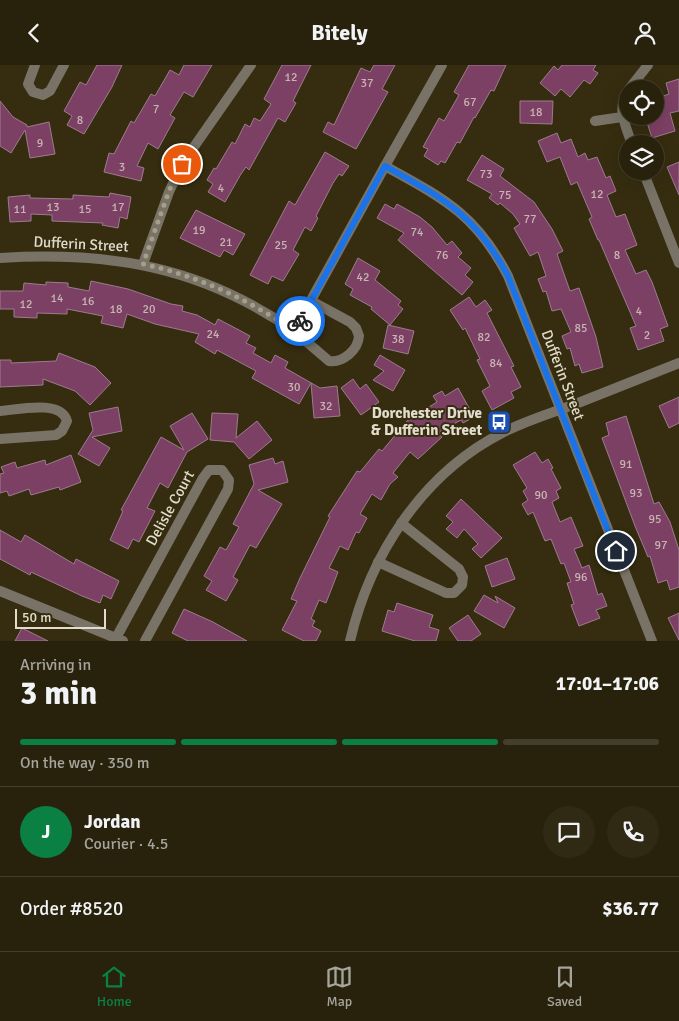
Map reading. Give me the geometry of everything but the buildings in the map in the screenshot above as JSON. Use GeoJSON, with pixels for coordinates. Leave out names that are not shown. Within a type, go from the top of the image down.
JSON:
{"type":"FeatureCollection","features":[{"type":"Feature","properties":{"kind":"street"},"geometry":{"type":"LineString","coordinates":[[35,65],[28,84],[33,92],[43,95],[50,91],[64,65]]}},
{"type":"Feature","properties":{"kind":"street"},"geometry":{"type":"LineString","coordinates":[[143,264],[169,191],[182,164],[251,65]]}},
{"type":"Feature","properties":{"kind":"street"},"geometry":{"type":"LineString","coordinates":[[294,331],[442,65]]}},
{"type":"Feature","properties":{"kind":"street"},"geometry":{"type":"LineString","coordinates":[[636,80],[648,65]]}},
{"type":"Feature","properties":{"kind":"street"},"geometry":{"type":"LineString","coordinates":[[595,121],[619,117]]}},
{"type":"Feature","properties":{"kind":"street","name":"Dufferin Street"},"geometry":{"type":"LineString","coordinates":[[385,166],[448,202],[468,218],[486,238],[508,276],[652,641]]}},
{"type":"Feature","properties":{"kind":"street"},"geometry":{"type":"LineString","coordinates":[[647,180],[679,263]]}},
{"type":"Feature","properties":{"kind":"street","name":"Dufferin Street"},"geometry":{"type":"LineString","coordinates":[[0,258],[74,256],[143,264],[186,275],[228,292],[259,308],[294,331],[321,355],[333,361],[341,359],[356,345],[359,336],[353,325],[311,301]]}},
{"type":"Feature","properties":{"kind":"street"},"geometry":{"type":"LineString","coordinates":[[350,641],[358,609],[378,562],[402,523],[439,478],[475,449],[510,429],[679,363]]}},
{"type":"Feature","properties":{"kind":"street"},"geometry":{"type":"LineString","coordinates":[[0,411],[52,407],[60,411],[67,421],[62,431],[56,435],[0,439]]}},
{"type":"Feature","properties":{"kind":"street","name":"Delisle Court"},"geometry":{"type":"LineString","coordinates":[[120,640],[203,478],[209,471],[222,470],[229,480],[228,489],[145,641]]}},
{"type":"Feature","properties":{"kind":"street"},"geometry":{"type":"LineString","coordinates":[[378,562],[446,593],[454,593],[462,585],[463,577],[459,569],[402,523]]}},
{"type":"Feature","properties":{"kind":"street"},"geometry":{"type":"LineString","coordinates":[[0,592],[120,640]]}},
{"type":"Feature","properties":{"kind":"way so far"},"geometry":{"type":"LineString","coordinates":[[182,164],[169,191],[143,264],[160,267],[194,278],[228,292],[259,308],[294,331],[300,321]]}},
{"type":"Feature","properties":{"kind":"place","name":"Dorchester Drive & Dufferin Street"},"geometry":{"type":"Point","coordinates":[499,422]}},
{"type":"Feature","properties":{"kind":"route"},"geometry":{"type":"LineString","coordinates":[[300,321],[385,166],[438,195],[458,209],[486,238],[508,276],[616,551]]}}]}
